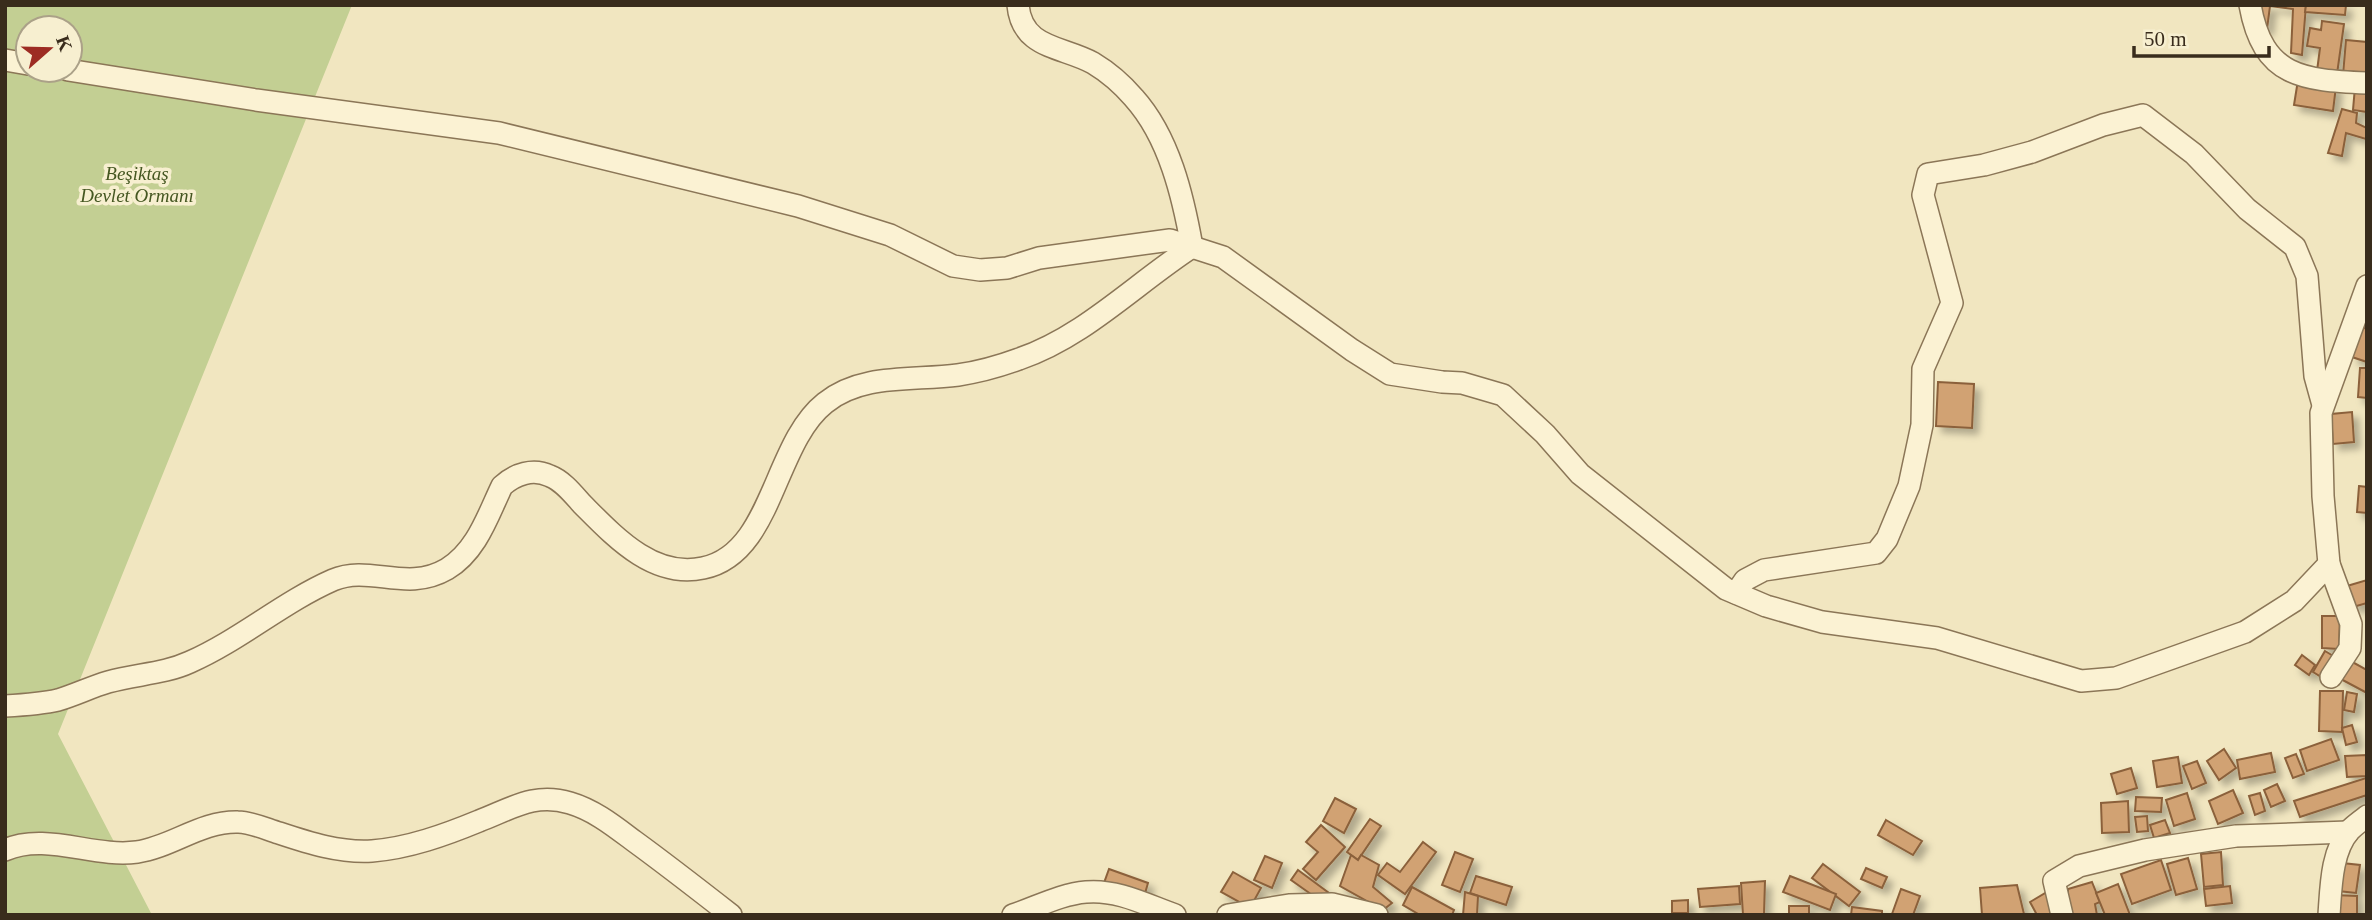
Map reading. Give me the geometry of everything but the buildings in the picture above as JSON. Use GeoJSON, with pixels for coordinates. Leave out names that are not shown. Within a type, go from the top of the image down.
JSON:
{"type":"FeatureCollection","features":[{"type":"Feature","properties":{"kind":"street"},"geometry":{"type":"LineString","coordinates":[[1018,5],[1020,18],[1031,36],[1049,47],[1077,55],[1109,74],[1123,86],[1146,114],[1163,146],[1184,202],[1192,247]]}},
{"type":"Feature","properties":{"kind":"street"},"geometry":{"type":"LineString","coordinates":[[2250,5],[2266,53],[2284,69],[2317,80],[2367,83]]}},
{"type":"Feature","properties":{"kind":"street"},"geometry":{"type":"LineString","coordinates":[[84,73],[256,100],[499,133],[798,206],[890,235],[953,266],[980,270],[1007,268],[1039,258],[1170,240],[1223,257],[1352,350],[1390,374],[1442,383],[1462,383],[1503,395],[1545,434],[1580,474],[1715,581],[1736,593],[1766,606],[1822,622],[1937,638],[2081,681],[2116,678],[2245,632],[2294,601],[2329,564]]}},
{"type":"Feature","properties":{"kind":"street"},"geometry":{"type":"LineString","coordinates":[[1736,593],[1745,580],[1764,570],[1876,553],[1887,539],[1909,486],[1922,425],[1923,369],[1952,303],[1923,195],[1928,174],[2020,156],[2103,125],[2143,115],[2194,154],[2247,209],[2295,247],[2307,276],[2315,376],[2323,405]]}},
{"type":"Feature","properties":{"kind":"street"},"geometry":{"type":"LineString","coordinates":[[5,706],[58,700],[107,682],[159,673],[192,662],[334,580],[365,575],[415,580],[438,573],[458,561],[474,543],[502,486],[524,473],[542,473],[558,481],[616,539],[662,566],[690,570],[717,564],[728,558],[746,541],[792,448],[819,407],[828,400],[852,388],[878,382],[961,375],[1018,360],[1057,344],[1192,247]]}},
{"type":"Feature","properties":{"kind":"street"},"geometry":{"type":"LineString","coordinates":[[2330,677],[2350,649],[2351,624],[2329,564],[2323,496],[2321,413],[2367,286]]}},
{"type":"Feature","properties":{"kind":"street"},"geometry":{"type":"LineString","coordinates":[[5,850],[26,844],[135,852],[161,847],[184,834],[200,829],[239,822],[313,844],[354,852],[389,850],[428,840],[483,820],[506,808],[547,798],[570,803],[599,815],[731,915]]}},
{"type":"Feature","properties":{"kind":"street"},"geometry":{"type":"LineString","coordinates":[[2329,915],[2332,878],[2339,850],[2348,832],[2367,816]]}},
{"type":"Feature","properties":{"kind":"street"},"geometry":{"type":"LineString","coordinates":[[2062,915],[2054,881],[2080,866],[2145,850],[2236,836],[2348,832]]}},
{"type":"Feature","properties":{"kind":"street"},"geometry":{"type":"LineString","coordinates":[[1013,915],[1067,895],[1101,892],[1123,896],[1175,915]]}},
{"type":"Feature","properties":{"kind":"street"},"geometry":{"type":"LineString","coordinates":[[1228,915],[1289,905],[1332,904],[1377,915]]}},
{"type":"Feature","properties":{"kind":"green space","name":"Beşiktaş Devlet Ormanı"},"geometry":{"type":"Polygon","coordinates":[[[5,5],[352,5],[58,734],[152,915],[5,915],[5,5]]]}}]}
